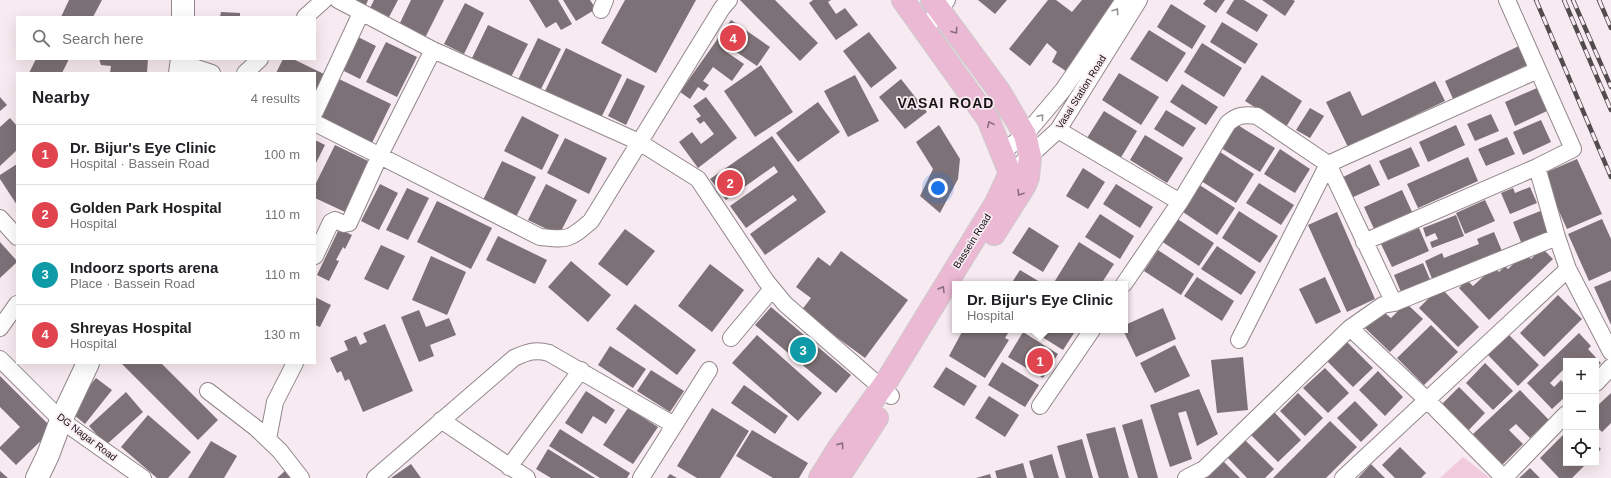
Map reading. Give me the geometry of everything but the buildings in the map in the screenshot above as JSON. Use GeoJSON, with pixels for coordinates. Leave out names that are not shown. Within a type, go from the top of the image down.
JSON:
{"type":"FeatureCollection","features":[{"type":"Feature","properties":{"kind":"main road"},"geometry":{"type":"LineString","coordinates":[[903,0],[988,119],[1010,173]]}},
{"type":"Feature","properties":{"kind":"main road"},"geometry":{"type":"LineString","coordinates":[[939,3],[1000,91],[1027,146]]}},
{"type":"Feature","properties":{"kind":"main road","name":"Bassein Road"},"geometry":{"type":"LineString","coordinates":[[965,281],[1025,185],[1028,177],[1027,146]]}},
{"type":"Feature","properties":{"kind":"main road","name":"Bassein Road"},"geometry":{"type":"LineString","coordinates":[[838,478],[996,202],[1010,173]]}},
{"type":"Feature","properties":{"kind":"main road","name":"Bassein Road"},"geometry":{"type":"LineString","coordinates":[[820,478],[838,449],[886,392],[952,300]]}},
{"type":"Feature","properties":{"kind":"street"},"geometry":{"type":"LineString","coordinates":[[183,0],[183,16]]}},
{"type":"Feature","properties":{"kind":"street"},"geometry":{"type":"LineString","coordinates":[[306,16],[324,0]]}},
{"type":"Feature","properties":{"kind":"street"},"geometry":{"type":"LineString","coordinates":[[338,0],[433,50],[639,142],[698,178],[772,289],[785,304],[886,392]]}},
{"type":"Feature","properties":{"kind":"street"},"geometry":{"type":"LineString","coordinates":[[1002,152],[1027,146],[1124,0]]}},
{"type":"Feature","properties":{"kind":"street","name":"Vasai Station Road"},"geometry":{"type":"LineString","coordinates":[[1010,173],[1027,146],[1058,130],[1139,0]]}},
{"type":"Feature","properties":{"kind":"street"},"geometry":{"type":"LineString","coordinates":[[1364,242],[1537,167],[1573,149],[1507,0]]}},
{"type":"Feature","properties":{"kind":"street"},"geometry":{"type":"LineString","coordinates":[[316,123],[540,237],[564,239],[577,234],[591,221],[722,2]]}},
{"type":"Feature","properties":{"kind":"street"},"geometry":{"type":"LineString","coordinates":[[924,31],[939,3]]}},
{"type":"Feature","properties":{"kind":"street"},"geometry":{"type":"LineString","coordinates":[[316,110],[361,13]]}},
{"type":"Feature","properties":{"kind":"street"},"geometry":{"type":"LineString","coordinates":[[316,254],[332,222],[335,220],[344,224],[349,223],[380,155],[433,50]]}},
{"type":"Feature","properties":{"kind":"street"},"geometry":{"type":"LineString","coordinates":[[246,72],[259,60]]}},
{"type":"Feature","properties":{"kind":"street"},"geometry":{"type":"LineString","coordinates":[[181,65],[208,72]]}},
{"type":"Feature","properties":{"kind":"street"},"geometry":{"type":"LineString","coordinates":[[1239,340],[1328,164],[1538,70]]}},
{"type":"Feature","properties":{"kind":"street"},"geometry":{"type":"LineString","coordinates":[[1126,281],[1180,202],[1228,123],[1235,117],[1247,114],[1257,116],[1328,164],[1394,303]]}},
{"type":"Feature","properties":{"kind":"street"},"geometry":{"type":"LineString","coordinates":[[1058,130],[1180,202]]}},
{"type":"Feature","properties":{"kind":"street"},"geometry":{"type":"LineString","coordinates":[[1537,167],[1557,237],[1568,269],[1611,352]]}},
{"type":"Feature","properties":{"kind":"street"},"geometry":{"type":"LineString","coordinates":[[0,218],[16,237]]}},
{"type":"Feature","properties":{"kind":"street"},"geometry":{"type":"LineString","coordinates":[[1186,478],[1204,469],[1350,328],[1383,305],[1394,303],[1557,237]]}},
{"type":"Feature","properties":{"kind":"street"},"geometry":{"type":"LineString","coordinates":[[1343,478],[1568,269]]}},
{"type":"Feature","properties":{"kind":"street"},"geometry":{"type":"LineString","coordinates":[[731,338],[772,289]]}},
{"type":"Feature","properties":{"kind":"street"},"geometry":{"type":"LineString","coordinates":[[0,328],[16,305]]}},
{"type":"Feature","properties":{"kind":"street"},"geometry":{"type":"LineString","coordinates":[[1350,328],[1427,400],[1504,478],[1563,417]]}},
{"type":"Feature","properties":{"kind":"street"},"geometry":{"type":"LineString","coordinates":[[1040,406],[1090,333]]}},
{"type":"Feature","properties":{"kind":"street"},"geometry":{"type":"LineString","coordinates":[[375,478],[514,358],[527,351],[539,350],[549,353],[581,370],[674,425]]}},
{"type":"Feature","properties":{"kind":"street","name":"DG Nagar Road"},"geometry":{"type":"LineString","coordinates":[[0,359],[61,420],[143,478]]}},
{"type":"Feature","properties":{"kind":"street"},"geometry":{"type":"LineString","coordinates":[[37,478],[61,420],[88,364]]}},
{"type":"Feature","properties":{"kind":"street"},"geometry":{"type":"LineString","coordinates":[[268,439],[275,402],[294,364]]}},
{"type":"Feature","properties":{"kind":"street"},"geometry":{"type":"LineString","coordinates":[[1599,380],[1611,367]]}},
{"type":"Feature","properties":{"kind":"street"},"geometry":{"type":"LineString","coordinates":[[509,466],[581,370]]}},
{"type":"Feature","properties":{"kind":"street"},"geometry":{"type":"LineString","coordinates":[[641,478],[709,370]]}},
{"type":"Feature","properties":{"kind":"street"},"geometry":{"type":"LineString","coordinates":[[208,391],[268,439],[301,478]]}},
{"type":"Feature","properties":{"kind":"street"},"geometry":{"type":"LineString","coordinates":[[441,420],[525,478]]}},
{"type":"Feature","properties":{"kind":"shaded area"},"geometry":{"type":"Polygon","coordinates":[[[1463,457],[1490,478],[1440,478],[1463,457]]]}},
{"type":"Feature","properties":{"kind":"railway"},"geometry":{"type":"LineString","coordinates":[[1536,0],[1611,177]]}},
{"type":"Feature","properties":{"kind":"railway"},"geometry":{"type":"LineString","coordinates":[[1564,0],[1611,110]]}},
{"type":"Feature","properties":{"kind":"railway"},"geometry":{"type":"LineString","coordinates":[[1573,0],[1611,87]]}},
{"type":"Feature","properties":{"kind":"railway"},"geometry":{"type":"LineString","coordinates":[[1599,0],[1611,28]]}},
{"type":"Feature","properties":{"kind":"place","name":"Shreyas Hospital"},"geometry":{"type":"Point","coordinates":[733,38]}},
{"type":"Feature","properties":{"kind":"place","name":"Golden Park Hospital"},"geometry":{"type":"Point","coordinates":[730,183]}},
{"type":"Feature","properties":{"kind":"place","name":"Indoorz sports arena"},"geometry":{"type":"Point","coordinates":[803,350]}},
{"type":"Feature","properties":{"kind":"place","name":"Dr. Bijur's Eye Clinic"},"geometry":{"type":"Point","coordinates":[1040,361]}},
{"type":"Feature","properties":{"kind":"district","name":"VASAI ROAD"},"geometry":{"type":"Point","coordinates":[946,103]}}]}
